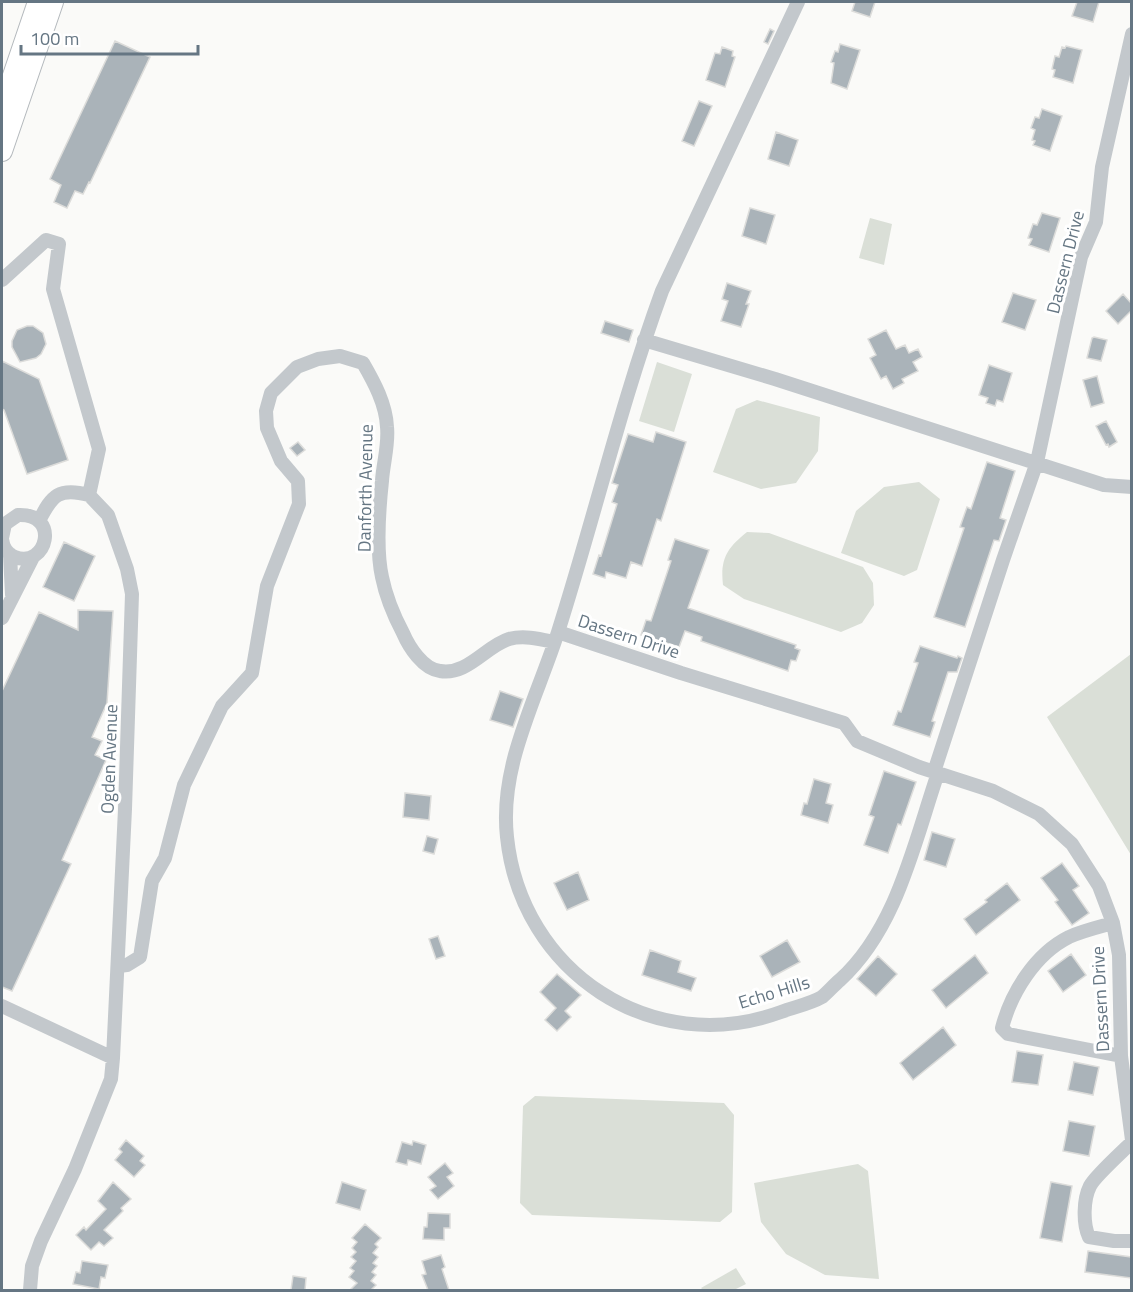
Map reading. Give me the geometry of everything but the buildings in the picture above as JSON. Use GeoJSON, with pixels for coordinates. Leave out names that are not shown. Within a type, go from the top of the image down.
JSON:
{"type":"FeatureCollection","features":[{"type":"Feature","properties":{"kind":"highway"},"geometry":{"type":"LineString","coordinates":[[2,108],[38,2]]}},
{"type":"Feature","properties":{"kind":"highway"},"geometry":{"type":"LineString","coordinates":[[2,151],[53,2]]}},
{"type":"Feature","properties":{"kind":"street","name":"Dassern Drive"},"geometry":{"type":"LineString","coordinates":[[798,2],[662,291],[644,339],[556,637],[844,723],[857,741],[919,767],[993,791],[1039,814],[1072,844],[1099,886],[1113,923],[1119,956],[1121,1056],[1131,1141]]}},
{"type":"Feature","properties":{"kind":"street","name":"Dassern Drive"},"geometry":{"type":"LineString","coordinates":[[936,772],[1003,560],[1037,462],[1081,257],[1096,222],[1102,167],[1131,34]]}},
{"type":"Feature","properties":{"kind":"street"},"geometry":{"type":"LineString","coordinates":[[2,280],[46,240],[59,244],[53,289],[99,449],[90,495],[75,491],[55,496],[47,505],[39,521]]}},
{"type":"Feature","properties":{"kind":"street"},"geometry":{"type":"LineString","coordinates":[[644,339],[1104,485],[1131,487]]}},
{"type":"Feature","properties":{"kind":"street","name":"Danforth Avenue"},"geometry":{"type":"LineString","coordinates":[[119,966],[127,965],[140,957],[152,881],[165,858],[184,784],[222,706],[252,673],[267,586],[299,504],[298,481],[282,461],[267,428],[266,411],[271,393],[297,367],[318,358],[340,356],[363,363],[378,390],[387,426],[379,514],[382,577],[393,613],[406,642],[418,658],[438,671],[454,670],[469,664],[491,648],[510,639],[556,637]]}},
{"type":"Feature","properties":{"kind":"street","name":"Ogden Avenue"},"geometry":{"type":"LineString","coordinates":[[30,1290],[32,1266],[40,1241],[75,1169],[111,1079],[113,1058],[119,966],[132,594],[127,569],[108,515],[90,495]]}},
{"type":"Feature","properties":{"kind":"street"},"geometry":{"type":"LineString","coordinates":[[4,547],[21,559],[39,552],[45,540],[45,534],[39,521],[26,515],[18,515],[9,520],[4,547],[12,597]]}},
{"type":"Feature","properties":{"kind":"street"},"geometry":{"type":"LineString","coordinates":[[2,618],[33,556]]}},
{"type":"Feature","properties":{"kind":"street","name":"Echo Hills"},"geometry":{"type":"LineString","coordinates":[[556,637],[516,750],[508,792],[506,835],[512,868],[523,901],[549,945],[578,977],[601,994],[640,1014],[688,1023],[730,1024],[767,1017],[821,997],[857,964],[878,933],[895,900],[936,772]]}},
{"type":"Feature","properties":{"kind":"street"},"geometry":{"type":"LineString","coordinates":[[1113,923],[1069,937],[1049,950],[1026,977],[1014,996],[1008,1006],[1002,1028],[1008,1034],[1121,1056]]}},
{"type":"Feature","properties":{"kind":"street"},"geometry":{"type":"LineString","coordinates":[[2,1005],[113,1058]]}},
{"type":"Feature","properties":{"kind":"street"},"geometry":{"type":"LineString","coordinates":[[1131,1141],[1090,1186],[1084,1215],[1085,1228],[1089,1237],[1131,1241]]}},
{"type":"Feature","properties":{"kind":"shaded area"},"geometry":{"type":"Polygon","coordinates":[[[870,218],[892,224],[884,265],[859,258],[870,218]]]}},
{"type":"Feature","properties":{"kind":"shaded area"},"geometry":{"type":"Polygon","coordinates":[[[657,362],[692,374],[674,432],[639,421],[657,362]]]}},
{"type":"Feature","properties":{"kind":"shaded area"},"geometry":{"type":"Polygon","coordinates":[[[757,400],[820,417],[818,451],[796,483],[761,489],[713,472],[736,409],[757,400]]]}},
{"type":"Feature","properties":{"kind":"shaded area"},"geometry":{"type":"Polygon","coordinates":[[[919,482],[940,499],[917,570],[904,576],[841,553],[856,511],[884,487],[919,482]]]}},
{"type":"Feature","properties":{"kind":"shaded area"},"geometry":{"type":"Polygon","coordinates":[[[747,532],[769,533],[863,567],[873,583],[874,605],[862,623],[841,632],[744,599],[723,585],[722,576],[726,555],[734,543],[747,532]]]}},
{"type":"Feature","properties":{"kind":"shaded area"},"geometry":{"type":"Polygon","coordinates":[[[1131,654],[1131,855],[1047,717],[1131,654]]]}},
{"type":"Feature","properties":{"kind":"shaded area"},"geometry":{"type":"Polygon","coordinates":[[[535,1096],[724,1103],[734,1115],[732,1212],[720,1222],[532,1215],[520,1203],[523,1106],[535,1096]]]}},
{"type":"Feature","properties":{"kind":"shaded area"},"geometry":{"type":"Polygon","coordinates":[[[858,1164],[868,1171],[879,1279],[825,1275],[786,1254],[761,1222],[754,1183],[858,1164]]]}},
{"type":"Feature","properties":{"kind":"shaded area"},"geometry":{"type":"Polygon","coordinates":[[[736,1268],[746,1284],[734,1290],[703,1290],[701,1288],[736,1268]]]}}]}
